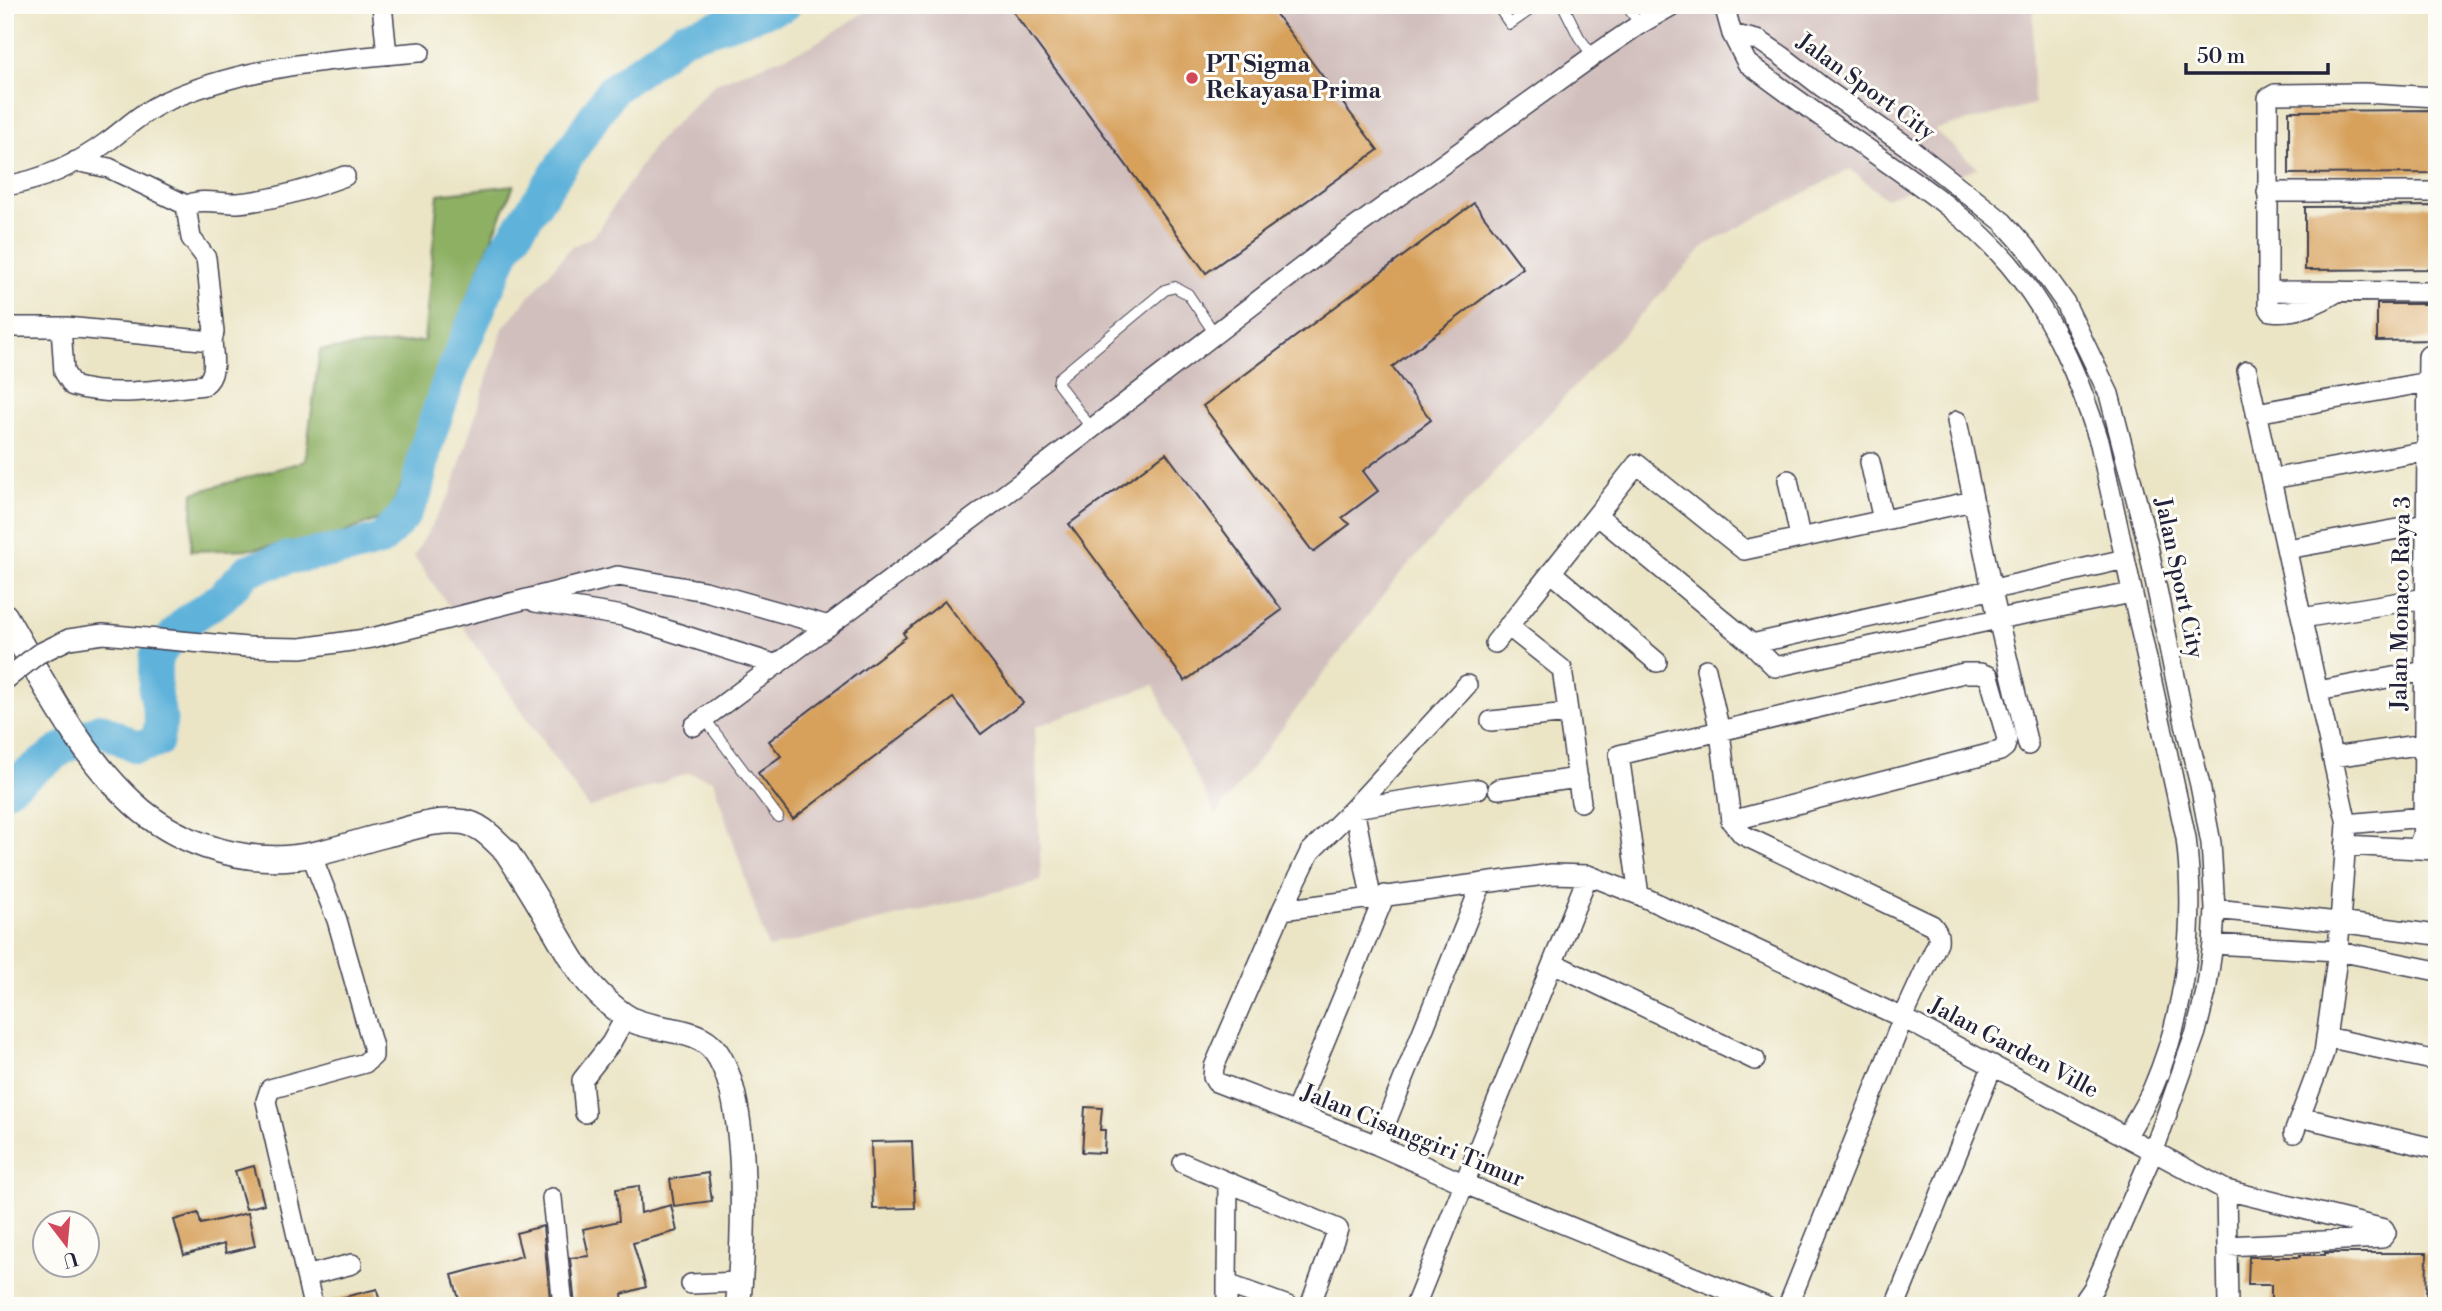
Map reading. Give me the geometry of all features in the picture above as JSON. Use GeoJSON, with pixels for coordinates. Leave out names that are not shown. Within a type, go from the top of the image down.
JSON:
{"type":"FeatureCollection","features":[{"type":"Feature","properties":{"kind":"street"},"geometry":{"type":"LineString","coordinates":[[382,5],[387,55]]}},
{"type":"Feature","properties":{"kind":"street"},"geometry":{"type":"LineString","coordinates":[[699,722],[1092,429],[1332,244],[1594,56],[1673,5]]}},
{"type":"Feature","properties":{"kind":"street"},"geometry":{"type":"LineString","coordinates":[[1724,5],[1732,34]]}},
{"type":"Feature","properties":{"kind":"street","name":"Jalan Sport City"},"geometry":{"type":"LineString","coordinates":[[1732,34],[1760,41],[1782,56],[1911,149],[2003,222],[2028,250],[2064,301],[2103,378],[2120,435],[2147,541],[2200,785],[2211,843],[2215,909],[2206,992],[2196,1032],[2154,1150],[2094,1287],[2081,1306]]}},
{"type":"Feature","properties":{"kind":"street","name":"Jalan Sport City"},"geometry":{"type":"LineString","coordinates":[[1732,34],[1747,63],[1934,194],[2010,265],[2042,310],[2082,388],[2100,444],[2186,838],[2190,875],[2191,918],[2185,973],[2165,1055],[2152,1090],[2127,1136]]}},
{"type":"Feature","properties":{"kind":"street"},"geometry":{"type":"LineString","coordinates":[[5,186],[44,177],[76,162],[150,109],[192,92],[300,64],[419,52]]}},
{"type":"Feature","properties":{"kind":"street"},"geometry":{"type":"LineString","coordinates":[[2437,97],[2364,93],[2275,94],[2268,98],[2267,106],[2268,306],[2271,311],[2299,310],[2323,301],[2339,291],[2437,292]]}},
{"type":"Feature","properties":{"kind":"street"},"geometry":{"type":"LineString","coordinates":[[76,162],[109,168],[188,206]]}},
{"type":"Feature","properties":{"kind":"street"},"geometry":{"type":"LineString","coordinates":[[188,206],[197,201],[220,204],[264,199],[311,188],[345,176]]}},
{"type":"Feature","properties":{"kind":"street"},"geometry":{"type":"LineString","coordinates":[[2267,192],[2437,191]]}},
{"type":"Feature","properties":{"kind":"street"},"geometry":{"type":"LineString","coordinates":[[61,327],[64,372],[73,386],[117,391],[204,385],[210,381],[214,370],[214,338],[205,258],[191,238],[188,206]]}},
{"type":"Feature","properties":{"kind":"street"},"geometry":{"type":"LineString","coordinates":[[5,327],[61,327],[212,341]]}},
{"type":"Feature","properties":{"kind":"street","name":"Jalan Monaco Raya 3"},"geometry":{"type":"LineString","coordinates":[[2427,849],[2423,836],[2423,817],[2428,356]]}},
{"type":"Feature","properties":{"kind":"street"},"geometry":{"type":"LineString","coordinates":[[2247,371],[2347,824],[2338,951],[2324,1053],[2297,1125],[2437,1149]]}},
{"type":"Feature","properties":{"kind":"street"},"geometry":{"type":"LineString","coordinates":[[2082,388],[2103,378]]}},
{"type":"Feature","properties":{"kind":"street"},"geometry":{"type":"LineString","coordinates":[[2256,413],[2428,382]]}},
{"type":"Feature","properties":{"kind":"street"},"geometry":{"type":"LineString","coordinates":[[1957,421],[1998,619],[2028,744]]}},
{"type":"Feature","properties":{"kind":"street"},"geometry":{"type":"LineString","coordinates":[[2271,479],[2427,451]]}},
{"type":"Feature","properties":{"kind":"street"},"geometry":{"type":"LineString","coordinates":[[1870,462],[1883,520]]}},
{"type":"Feature","properties":{"kind":"street"},"geometry":{"type":"LineString","coordinates":[[1494,643],[1637,464],[1744,550],[1973,501]]}},
{"type":"Feature","properties":{"kind":"street"},"geometry":{"type":"LineString","coordinates":[[1788,480],[1800,537]]}},
{"type":"Feature","properties":{"kind":"street"},"geometry":{"type":"LineString","coordinates":[[1597,515],[1752,643],[1774,667],[2132,593]]}},
{"type":"Feature","properties":{"kind":"street"},"geometry":{"type":"LineString","coordinates":[[2287,549],[2426,524]]}},
{"type":"Feature","properties":{"kind":"street"},"geometry":{"type":"LineString","coordinates":[[1752,643],[2125,559]]}},
{"type":"Feature","properties":{"kind":"street"},"geometry":{"type":"LineString","coordinates":[[1551,572],[1657,662]]}},
{"type":"Feature","properties":{"kind":"street"},"geometry":{"type":"LineString","coordinates":[[5,680],[37,654],[69,639],[103,634],[247,647],[301,648],[372,638],[618,576],[705,591],[829,626]]}},
{"type":"Feature","properties":{"kind":"street"},"geometry":{"type":"LineString","coordinates":[[2302,618],[2426,598]]}},
{"type":"Feature","properties":{"kind":"street"},"geometry":{"type":"LineString","coordinates":[[527,600],[623,616],[777,665]]}},
{"type":"Feature","properties":{"kind":"street"},"geometry":{"type":"LineString","coordinates":[[5,616],[67,722],[93,760],[135,805],[173,831],[227,853],[259,858],[288,858],[437,823],[464,822],[480,828],[506,851],[580,972],[600,995],[626,1016],[704,1040],[714,1047],[727,1069],[740,1133],[739,1294],[691,1284]]}},
{"type":"Feature","properties":{"kind":"street"},"geometry":{"type":"LineString","coordinates":[[1508,626],[1562,669],[1581,802]]}},
{"type":"Feature","properties":{"kind":"street"},"geometry":{"type":"LineString","coordinates":[[1282,910],[1552,874],[1588,876],[1639,895],[1903,1018],[1939,936],[1932,925],[1742,835],[1731,821],[1720,733],[1706,669]]}},
{"type":"Feature","properties":{"kind":"street"},"geometry":{"type":"LineString","coordinates":[[2318,691],[2425,671]]}},
{"type":"Feature","properties":{"kind":"street"},"geometry":{"type":"LineString","coordinates":[[1639,895],[1619,755],[1964,673],[1989,676],[2007,739],[2000,751],[1731,821]]}},
{"type":"Feature","properties":{"kind":"street"},"geometry":{"type":"LineString","coordinates":[[1282,910],[1310,852],[1467,685]]}},
{"type":"Feature","properties":{"kind":"street"},"geometry":{"type":"LineString","coordinates":[[1491,721],[1568,713]]}},
{"type":"Feature","properties":{"kind":"street"},"geometry":{"type":"LineString","coordinates":[[2333,757],[2424,744]]}},
{"type":"Feature","properties":{"kind":"street"},"geometry":{"type":"LineString","coordinates":[[1498,789],[1577,778]]}},
{"type":"Feature","properties":{"kind":"street"},"geometry":{"type":"LineString","coordinates":[[1354,808],[1478,789]]}},
{"type":"Feature","properties":{"kind":"street"},"geometry":{"type":"LineString","coordinates":[[1295,1113],[1378,896],[1354,808]]}},
{"type":"Feature","properties":{"kind":"street"},"geometry":{"type":"LineString","coordinates":[[2347,824],[2423,817]]}},
{"type":"Feature","properties":{"kind":"street"},"geometry":{"type":"LineString","coordinates":[[2345,845],[2427,849]]}},
{"type":"Feature","properties":{"kind":"street"},"geometry":{"type":"LineString","coordinates":[[311,854],[337,920],[373,1047],[373,1056],[365,1063],[270,1089],[267,1094],[266,1101],[313,1306]]}},
{"type":"Feature","properties":{"kind":"street"},"geometry":{"type":"LineString","coordinates":[[1415,1306],[1588,876]]}},
{"type":"Feature","properties":{"kind":"street"},"geometry":{"type":"LineString","coordinates":[[1377,1145],[1482,883]]}},
{"type":"Feature","properties":{"kind":"street"},"geometry":{"type":"LineString","coordinates":[[2215,909],[2437,935]]}},
{"type":"Feature","properties":{"kind":"street","name":"Jalan Cisanggiri Timur"},"geometry":{"type":"LineString","coordinates":[[1282,910],[1214,1068],[1213,1077],[1216,1082],[1377,1145],[1465,1184],[1765,1306]]}},
{"type":"Feature","properties":{"kind":"street"},"geometry":{"type":"LineString","coordinates":[[2213,944],[2338,951],[2436,971]]}},
{"type":"Feature","properties":{"kind":"street"},"geometry":{"type":"LineString","coordinates":[[1553,963],[1755,1060]]}},
{"type":"Feature","properties":{"kind":"street"},"geometry":{"type":"LineString","coordinates":[[585,1113],[582,1080],[611,1043],[626,1016]]}},
{"type":"Feature","properties":{"kind":"street","name":"Jalan Garden Ville"},"geometry":{"type":"LineString","coordinates":[[1788,1306],[1903,1018],[2226,1190],[2382,1229],[2386,1233],[2383,1238],[2227,1246]]}},
{"type":"Feature","properties":{"kind":"street"},"geometry":{"type":"LineString","coordinates":[[2326,1037],[2437,1061]]}},
{"type":"Feature","properties":{"kind":"street"},"geometry":{"type":"LineString","coordinates":[[1895,1306],[1993,1065]]}},
{"type":"Feature","properties":{"kind":"street"},"geometry":{"type":"LineString","coordinates":[[1183,1163],[1338,1229],[1310,1306]]}},
{"type":"Feature","properties":{"kind":"street"},"geometry":{"type":"LineString","coordinates":[[1227,1306],[1228,1182]]}},
{"type":"Feature","properties":{"kind":"street"},"geometry":{"type":"LineString","coordinates":[[2226,1190],[2228,1306]]}},
{"type":"Feature","properties":{"kind":"street"},"geometry":{"type":"LineString","coordinates":[[552,1198],[563,1306]]}},
{"type":"Feature","properties":{"kind":"street"},"geometry":{"type":"LineString","coordinates":[[306,1276],[352,1265]]}},
{"type":"Feature","properties":{"kind":"street"},"geometry":{"type":"LineString","coordinates":[[1227,1284],[1288,1306]]}},
{"type":"Feature","properties":{"kind":"lane"},"geometry":{"type":"LineString","coordinates":[[1497,5],[1510,24],[1537,5]]}},
{"type":"Feature","properties":{"kind":"lane"},"geometry":{"type":"LineString","coordinates":[[1563,5],[1579,37],[1594,56]]}},
{"type":"Feature","properties":{"kind":"lane"},"geometry":{"type":"LineString","coordinates":[[1626,5],[1640,24]]}},
{"type":"Feature","properties":{"kind":"lane"},"geometry":{"type":"LineString","coordinates":[[1092,429],[1058,384],[1059,378],[1165,290],[1175,287],[1188,294],[1215,334]]}},
{"type":"Feature","properties":{"kind":"lane"},"geometry":{"type":"LineString","coordinates":[[699,722],[778,817]]}},
{"type":"Feature","properties":{"kind":"shaded area"},"geometry":{"type":"Polygon","coordinates":[[[876,5],[2034,5],[2034,104],[1934,130],[1978,168],[1885,198],[1850,169],[1707,244],[1397,577],[1216,815],[1173,730],[1154,685],[1035,727],[1041,881],[768,948],[713,780],[689,773],[589,808],[414,556],[451,492],[503,328],[571,247],[594,236],[655,144],[716,83],[809,47],[876,5]]]}},
{"type":"Feature","properties":{"kind":"green space"},"geometry":{"type":"Polygon","coordinates":[[[514,185],[449,341],[414,457],[387,516],[341,534],[253,549],[191,551],[193,493],[305,461],[320,350],[424,341],[438,194],[514,185]]]}},
{"type":"Feature","properties":{"kind":"building","name":"PT Sigma Rekayasa Prima"},"geometry":{"type":"Polygon","coordinates":[[[1008,5],[1269,5],[1378,150],[1206,273],[1008,5]]]}},
{"type":"Feature","properties":{"kind":"building"},"geometry":{"type":"Polygon","coordinates":[[[2437,110],[2437,173],[2289,174],[2289,111],[2437,110]]]}},
{"type":"Feature","properties":{"kind":"building"},"geometry":{"type":"Polygon","coordinates":[[[1474,203],[1523,268],[1392,367],[1431,420],[1363,471],[1378,491],[1342,518],[1350,524],[1313,552],[1203,406],[1474,203]]]}},
{"type":"Feature","properties":{"kind":"building"},"geometry":{"type":"Polygon","coordinates":[[[2437,206],[2437,269],[2305,270],[2305,207],[2437,206]]]}},
{"type":"Feature","properties":{"kind":"building"},"geometry":{"type":"Polygon","coordinates":[[[2377,304],[2437,304],[2437,340],[2377,341],[2377,304]]]}},
{"type":"Feature","properties":{"kind":"building"},"geometry":{"type":"Polygon","coordinates":[[[1166,453],[1282,610],[1185,681],[1069,524],[1166,453]]]}},
{"type":"Feature","properties":{"kind":"building"},"geometry":{"type":"Polygon","coordinates":[[[945,601],[1023,703],[981,734],[953,698],[793,819],[758,773],[781,756],[769,741],[906,637],[903,633],[945,601]]]}},
{"type":"Feature","properties":{"kind":"building"},"geometry":{"type":"Polygon","coordinates":[[[1085,1107],[1102,1108],[1100,1130],[1105,1130],[1104,1153],[1082,1152],[1085,1107]]]}},
{"type":"Feature","properties":{"kind":"building"},"geometry":{"type":"Polygon","coordinates":[[[912,1141],[915,1208],[873,1209],[871,1142],[912,1141]]]}},
{"type":"Feature","properties":{"kind":"building"},"geometry":{"type":"Polygon","coordinates":[[[254,1166],[264,1204],[246,1209],[235,1171],[254,1166]]]}},
{"type":"Feature","properties":{"kind":"building"},"geometry":{"type":"Polygon","coordinates":[[[708,1173],[712,1201],[674,1206],[670,1179],[708,1173]]]}},
{"type":"Feature","properties":{"kind":"building"},"geometry":{"type":"Polygon","coordinates":[[[639,1186],[641,1213],[671,1205],[677,1231],[633,1243],[646,1287],[622,1294],[623,1306],[575,1306],[570,1258],[589,1256],[583,1229],[619,1221],[616,1189],[639,1186]]]}},
{"type":"Feature","properties":{"kind":"building"},"geometry":{"type":"Polygon","coordinates":[[[198,1213],[201,1224],[248,1213],[255,1246],[226,1253],[224,1244],[184,1255],[174,1220],[198,1213]]]}},
{"type":"Feature","properties":{"kind":"building"},"geometry":{"type":"Polygon","coordinates":[[[543,1226],[550,1299],[522,1306],[461,1306],[452,1275],[522,1256],[516,1233],[543,1226]]]}},
{"type":"Feature","properties":{"kind":"building"},"geometry":{"type":"Polygon","coordinates":[[[2325,1253],[2427,1253],[2426,1306],[2271,1306],[2271,1285],[2248,1285],[2249,1257],[2300,1257],[2325,1253]]]}},
{"type":"Feature","properties":{"kind":"building"},"geometry":{"type":"Polygon","coordinates":[[[377,1289],[379,1306],[333,1306],[332,1300],[377,1289]]]}},
{"type":"Feature","properties":{"kind":"waterway"},"geometry":{"type":"LineString","coordinates":[[5,790],[62,749],[101,729],[137,747],[157,742],[161,720],[155,691],[156,656],[186,622],[222,597],[248,570],[288,558],[352,548],[381,540],[403,517],[416,493],[426,447],[450,376],[504,251],[612,90],[684,37],[785,5]]}},
{"type":"Feature","properties":{"kind":"place","name":"PT Sigma Rekayasa Prima"},"geometry":{"type":"Point","coordinates":[1192,78]}}]}
